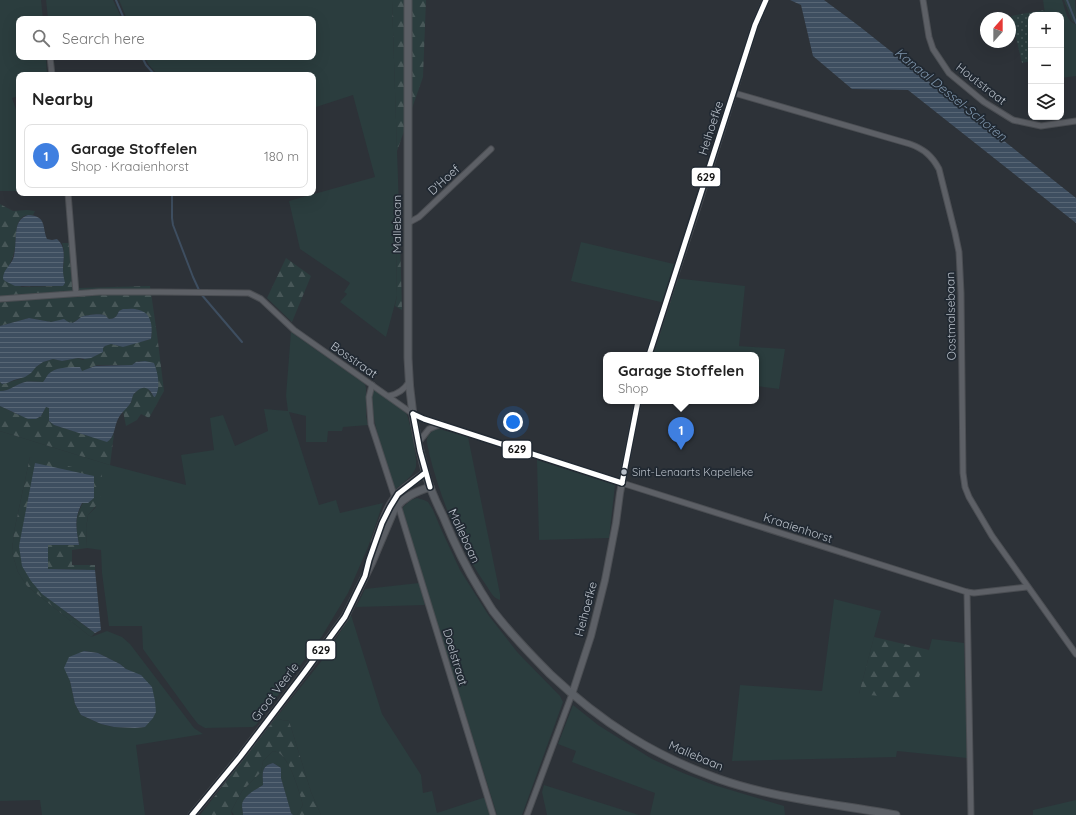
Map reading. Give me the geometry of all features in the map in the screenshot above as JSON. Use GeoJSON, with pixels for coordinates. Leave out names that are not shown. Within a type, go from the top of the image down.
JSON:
{"type":"FeatureCollection","features":[{"type":"Feature","properties":{"kind":"main road","name":"Mallebaan"},"geometry":{"type":"LineString","coordinates":[[408,0],[409,382],[418,443],[430,487],[452,538],[469,572],[493,610],[530,654],[590,709],[631,737],[652,749],[718,778],[742,786],[786,797],[896,815]]}},
{"type":"Feature","properties":{"kind":"main road","name":"Groot Veerle"},"geometry":{"type":"LineString","coordinates":[[192,815],[240,757],[304,673],[344,617],[365,576],[396,502],[410,484],[426,473]]}},
{"type":"Feature","properties":{"kind":"main road","name":"Groot Veerle"},"geometry":{"type":"LineString","coordinates":[[396,502],[430,487]]}},
{"type":"Feature","properties":{"kind":"street","name":"Heihoefke"},"geometry":{"type":"LineString","coordinates":[[649,352],[755,25],[766,0]]}},
{"type":"Feature","properties":{"kind":"street","name":"Houtstraat"},"geometry":{"type":"LineString","coordinates":[[923,0],[929,37],[933,49],[949,73],[984,102],[1013,120],[1041,126],[1076,121]]}},
{"type":"Feature","properties":{"kind":"street"},"geometry":{"type":"LineString","coordinates":[[50,60],[52,72]]}},
{"type":"Feature","properties":{"kind":"street","name":"Oostmalsebaan"},"geometry":{"type":"LineString","coordinates":[[734,93],[910,144],[921,149],[934,160],[939,169],[959,252],[961,293],[963,474],[965,487],[969,497],[992,536],[1076,654]]}},
{"type":"Feature","properties":{"kind":"street","name":"D'Hoef"},"geometry":{"type":"LineString","coordinates":[[408,223],[419,217],[491,149]]}},
{"type":"Feature","properties":{"kind":"street"},"geometry":{"type":"LineString","coordinates":[[68,196],[76,293]]}},
{"type":"Feature","properties":{"kind":"street","name":"Bosstraat"},"geometry":{"type":"LineString","coordinates":[[0,299],[99,292],[249,294],[261,299],[294,330],[413,414],[424,419],[622,483]]}},
{"type":"Feature","properties":{"kind":"street"},"geometry":{"type":"LineString","coordinates":[[389,396],[402,390],[409,382]]}},
{"type":"Feature","properties":{"kind":"street","name":"Doelstraat"},"geometry":{"type":"LineString","coordinates":[[372,385],[369,398],[371,424],[493,815]]}},
{"type":"Feature","properties":{"kind":"street","name":"Heihoefke"},"geometry":{"type":"LineString","coordinates":[[527,815],[572,694],[591,636],[612,548],[622,483],[637,404]]}},
{"type":"Feature","properties":{"kind":"street"},"geometry":{"type":"LineString","coordinates":[[418,443],[429,429],[441,424]]}},
{"type":"Feature","properties":{"kind":"street","name":"Kraaienhorst"},"geometry":{"type":"LineString","coordinates":[[622,483],[967,592],[1027,587]]}},
{"type":"Feature","properties":{"kind":"street"},"geometry":{"type":"LineString","coordinates":[[967,592],[971,815]]}},
{"type":"Feature","properties":{"kind":"green space"},"geometry":{"type":"Polygon","coordinates":[[[0,0],[41,0],[43,16],[16,16],[16,60],[46,60],[47,72],[16,72],[16,97],[12,98],[16,109],[16,191],[0,191],[0,0]]]}},
{"type":"Feature","properties":{"kind":"green space"},"geometry":{"type":"Polygon","coordinates":[[[46,0],[113,0],[121,16],[48,16],[46,0]]]}},
{"type":"Feature","properties":{"kind":"green space"},"geometry":{"type":"Polygon","coordinates":[[[119,0],[392,0],[400,239],[396,244],[397,296],[386,337],[340,302],[347,294],[344,292],[350,283],[300,249],[289,201],[307,196],[316,196],[316,193],[375,177],[353,95],[316,107],[316,72],[155,72],[146,60],[316,60],[316,16],[126,16],[119,0]]]}},
{"type":"Feature","properties":{"kind":"green space"},"geometry":{"type":"Polygon","coordinates":[[[392,0],[426,0],[423,77],[397,151],[392,0]]]}},
{"type":"Feature","properties":{"kind":"green space"},"geometry":{"type":"Polygon","coordinates":[[[1043,0],[1062,0],[1068,18],[1076,24],[1076,76],[1064,78],[1064,12],[1045,12],[1043,0]]]}},
{"type":"Feature","properties":{"kind":"green space"},"geometry":{"type":"Polygon","coordinates":[[[1064,0],[1075,0],[1076,22],[1072,21],[1064,0]]]}},
{"type":"Feature","properties":{"kind":"green space"},"geometry":{"type":"Polygon","coordinates":[[[1044,10],[1044,12],[1033,12],[1044,10]]]}},
{"type":"Feature","properties":{"kind":"green space"},"geometry":{"type":"Polygon","coordinates":[[[1028,13],[1028,62],[1022,63],[1016,37],[1016,15],[1028,13]]]}},
{"type":"Feature","properties":{"kind":"green space"},"geometry":{"type":"Polygon","coordinates":[[[0,204],[13,211],[35,211],[33,215],[22,217],[19,221],[16,231],[15,248],[10,263],[21,287],[63,286],[64,250],[62,243],[75,243],[79,288],[150,286],[164,391],[149,418],[141,414],[137,420],[126,426],[123,411],[131,403],[133,395],[140,388],[147,388],[154,397],[140,361],[132,365],[98,365],[83,371],[58,369],[51,372],[43,382],[25,382],[7,390],[0,391],[0,382],[2,384],[20,379],[43,362],[53,359],[62,361],[78,358],[83,360],[108,344],[125,346],[151,339],[152,331],[151,324],[145,314],[134,309],[119,311],[116,317],[111,319],[102,314],[93,314],[81,317],[71,323],[64,320],[51,322],[29,318],[0,326],[0,204]]]}},
{"type":"Feature","properties":{"kind":"green space"},"geometry":{"type":"Polygon","coordinates":[[[400,239],[402,310],[395,306],[397,296],[396,244],[400,239]]]}},
{"type":"Feature","properties":{"kind":"green space"},"geometry":{"type":"Polygon","coordinates":[[[581,242],[678,265],[674,278],[745,286],[739,346],[785,349],[779,389],[759,386],[759,352],[650,352],[665,303],[571,281],[581,242]]]}},
{"type":"Feature","properties":{"kind":"green space"},"geometry":{"type":"Polygon","coordinates":[[[286,258],[311,276],[292,322],[267,298],[286,258]]]}},
{"type":"Feature","properties":{"kind":"green space"},"geometry":{"type":"Polygon","coordinates":[[[291,332],[365,384],[366,416],[368,425],[343,427],[342,431],[328,431],[327,442],[306,442],[306,416],[289,412],[319,505],[336,500],[340,513],[383,503],[368,547],[348,593],[322,636],[253,727],[205,728],[198,724],[143,649],[142,626],[109,626],[102,573],[101,550],[87,548],[86,528],[88,515],[96,507],[30,457],[14,532],[12,552],[18,572],[27,586],[91,637],[107,631],[122,637],[130,644],[194,728],[203,734],[136,745],[145,815],[42,815],[40,800],[0,801],[0,431],[110,465],[186,485],[181,455],[214,450],[210,418],[223,415],[235,446],[268,431],[264,409],[288,411],[286,396],[291,332]],[[84,651],[70,681],[75,704],[81,715],[101,724],[114,727],[145,727],[126,669],[120,664],[98,653],[84,651]]]}},
{"type":"Feature","properties":{"kind":"green space"},"geometry":{"type":"Polygon","coordinates":[[[374,390],[404,410],[412,433],[416,467],[410,476],[395,490],[382,450],[372,408],[372,397],[374,390]]]}},
{"type":"Feature","properties":{"kind":"green space"},"geometry":{"type":"Polygon","coordinates":[[[0,406],[21,416],[32,418],[41,416],[46,407],[50,408],[49,421],[54,425],[89,436],[110,440],[114,434],[110,465],[0,431],[0,406]]]}},
{"type":"Feature","properties":{"kind":"green space"},"geometry":{"type":"Polygon","coordinates":[[[434,429],[468,437],[500,600],[495,598],[477,571],[459,539],[445,504],[427,443],[428,436],[434,429]]]}},
{"type":"Feature","properties":{"kind":"green space"},"geometry":{"type":"Polygon","coordinates":[[[30,457],[102,474],[100,501],[88,515],[86,528],[87,548],[72,550],[72,565],[95,565],[95,570],[48,569],[48,545],[79,544],[77,528],[78,514],[83,503],[94,498],[94,476],[19,546],[67,613],[95,633],[91,637],[27,586],[18,572],[12,552],[14,532],[30,457]]]}},
{"type":"Feature","properties":{"kind":"green space"},"geometry":{"type":"Polygon","coordinates":[[[537,460],[615,485],[609,538],[539,540],[537,460]]]}},
{"type":"Feature","properties":{"kind":"green space"},"geometry":{"type":"Polygon","coordinates":[[[417,498],[428,502],[433,510],[460,570],[489,616],[518,653],[560,696],[563,702],[522,815],[497,815],[402,511],[403,507],[411,500],[417,498]]]}},
{"type":"Feature","properties":{"kind":"green space"},"geometry":{"type":"Polygon","coordinates":[[[419,583],[425,605],[356,607],[365,589],[419,583]]]}},
{"type":"Feature","properties":{"kind":"green space"},"geometry":{"type":"Polygon","coordinates":[[[834,599],[881,611],[859,694],[929,650],[932,639],[964,643],[967,758],[897,751],[896,757],[732,761],[740,685],[822,691],[834,599]]]}},
{"type":"Feature","properties":{"kind":"green space"},"geometry":{"type":"Polygon","coordinates":[[[351,615],[382,714],[421,775],[423,793],[432,791],[437,813],[486,797],[492,815],[321,815],[311,792],[289,721],[275,719],[324,658],[351,615]]]}},
{"type":"Feature","properties":{"kind":"green space"},"geometry":{"type":"Polygon","coordinates":[[[874,637],[929,650],[911,699],[859,694],[874,637]]]}},
{"type":"Feature","properties":{"kind":"green space"},"geometry":{"type":"Polygon","coordinates":[[[573,705],[598,725],[652,759],[714,785],[784,806],[785,815],[650,815],[655,793],[572,762],[576,751],[558,744],[573,705]]]}},
{"type":"Feature","properties":{"kind":"green space"},"geometry":{"type":"Polygon","coordinates":[[[275,719],[289,721],[311,792],[321,815],[297,815],[303,805],[291,769],[279,753],[273,751],[263,761],[261,772],[242,791],[231,811],[232,815],[200,815],[275,719]]]}},
{"type":"Feature","properties":{"kind":"green space"},"geometry":{"type":"Polygon","coordinates":[[[273,751],[279,753],[283,757],[291,769],[294,777],[303,805],[297,815],[293,815],[291,813],[281,778],[281,768],[273,763],[266,766],[263,771],[263,785],[248,795],[242,806],[243,815],[234,815],[231,811],[242,791],[261,772],[263,761],[273,751]]]}},
{"type":"Feature","properties":{"kind":"green space"},"geometry":{"type":"Polygon","coordinates":[[[544,785],[639,815],[547,815],[542,792],[544,785]]]}},
{"type":"Feature","properties":{"kind":"green space"},"geometry":{"type":"Polygon","coordinates":[[[1076,800],[1076,815],[1033,815],[1033,810],[1076,800]]]}},
{"type":"Feature","properties":{"kind":"water"},"geometry":{"type":"Polygon","coordinates":[[[790,0],[824,0],[859,26],[1076,198],[1076,223],[908,90],[852,89],[813,56],[801,5],[790,0]]]}},
{"type":"Feature","properties":{"kind":"water"},"geometry":{"type":"Polygon","coordinates":[[[28,215],[38,217],[43,223],[47,239],[57,239],[62,246],[64,254],[63,272],[65,283],[63,286],[15,286],[3,279],[4,273],[13,259],[17,225],[21,219],[28,215]]]}},
{"type":"Feature","properties":{"kind":"water"},"geometry":{"type":"Polygon","coordinates":[[[123,309],[137,309],[147,314],[152,326],[151,339],[123,347],[111,344],[103,348],[103,352],[91,358],[78,358],[62,361],[53,359],[43,362],[25,377],[2,384],[0,382],[0,326],[29,318],[51,322],[64,319],[71,323],[83,316],[92,314],[104,315],[111,319],[116,317],[119,311],[123,309]]]}},
{"type":"Feature","properties":{"kind":"water"},"geometry":{"type":"Polygon","coordinates":[[[145,361],[154,363],[157,371],[157,393],[154,397],[147,388],[142,388],[135,393],[130,404],[119,417],[113,435],[107,442],[54,425],[49,421],[49,408],[46,407],[41,416],[36,419],[28,419],[0,406],[0,391],[7,390],[25,382],[43,382],[50,373],[57,369],[80,367],[82,371],[95,366],[132,365],[136,362],[145,361]]]}},
{"type":"Feature","properties":{"kind":"water"},"geometry":{"type":"Polygon","coordinates":[[[35,463],[94,476],[94,498],[88,503],[82,503],[78,514],[77,528],[79,545],[48,545],[48,569],[95,570],[101,630],[95,633],[42,594],[31,581],[22,566],[19,546],[35,463]]]}},
{"type":"Feature","properties":{"kind":"water"},"geometry":{"type":"Polygon","coordinates":[[[84,651],[98,653],[120,664],[126,669],[141,675],[152,687],[156,712],[145,727],[114,727],[101,724],[81,715],[75,704],[70,681],[64,668],[69,657],[84,651]]]}},
{"type":"Feature","properties":{"kind":"water"},"geometry":{"type":"Polygon","coordinates":[[[273,763],[281,768],[281,778],[291,813],[293,815],[243,815],[243,802],[250,794],[263,785],[263,771],[266,766],[273,763]]]}},
{"type":"Feature","properties":{"kind":"waterway"},"geometry":{"type":"LineString","coordinates":[[116,0],[123,16]]}},
{"type":"Feature","properties":{"kind":"waterway"},"geometry":{"type":"LineString","coordinates":[[1067,0],[1076,23]]}},
{"type":"Feature","properties":{"kind":"waterway"},"geometry":{"type":"LineString","coordinates":[[144,60],[152,72]]}},
{"type":"Feature","properties":{"kind":"waterway"},"geometry":{"type":"LineString","coordinates":[[172,196],[173,225],[199,290]]}},
{"type":"Feature","properties":{"kind":"waterway"},"geometry":{"type":"LineString","coordinates":[[201,294],[242,342]]}},
{"type":"Feature","properties":{"kind":"transit line","name":"629"},"geometry":{"type":"LineString","coordinates":[[650,352],[755,25],[766,0]]}},
{"type":"Feature","properties":{"kind":"transit line","name":"629"},"geometry":{"type":"LineString","coordinates":[[622,483],[637,404]]}},
{"type":"Feature","properties":{"kind":"transit line","name":"629"},"geometry":{"type":"LineString","coordinates":[[413,414],[424,419],[622,483]]}},
{"type":"Feature","properties":{"kind":"transit line","name":"629"},"geometry":{"type":"LineString","coordinates":[[413,414],[420,451],[430,487]]}},
{"type":"Feature","properties":{"kind":"transit line","name":"629"},"geometry":{"type":"LineString","coordinates":[[192,815],[240,757],[345,617],[365,576],[382,523],[390,507],[398,494],[425,473]]}},
{"type":"Feature","properties":{"kind":"place","name":"Garage Stoffelen"},"geometry":{"type":"Point","coordinates":[681,450]}},
{"type":"Feature","properties":{"kind":"place","name":"Sint-Lenaarts Kapelleke"},"geometry":{"type":"Point","coordinates":[624,472]}},
{"type":"Feature","properties":{"kind":"water label","name":"Kanaal Dessel-Schoten"},"geometry":{"type":"Point","coordinates":[951,94]}}]}
